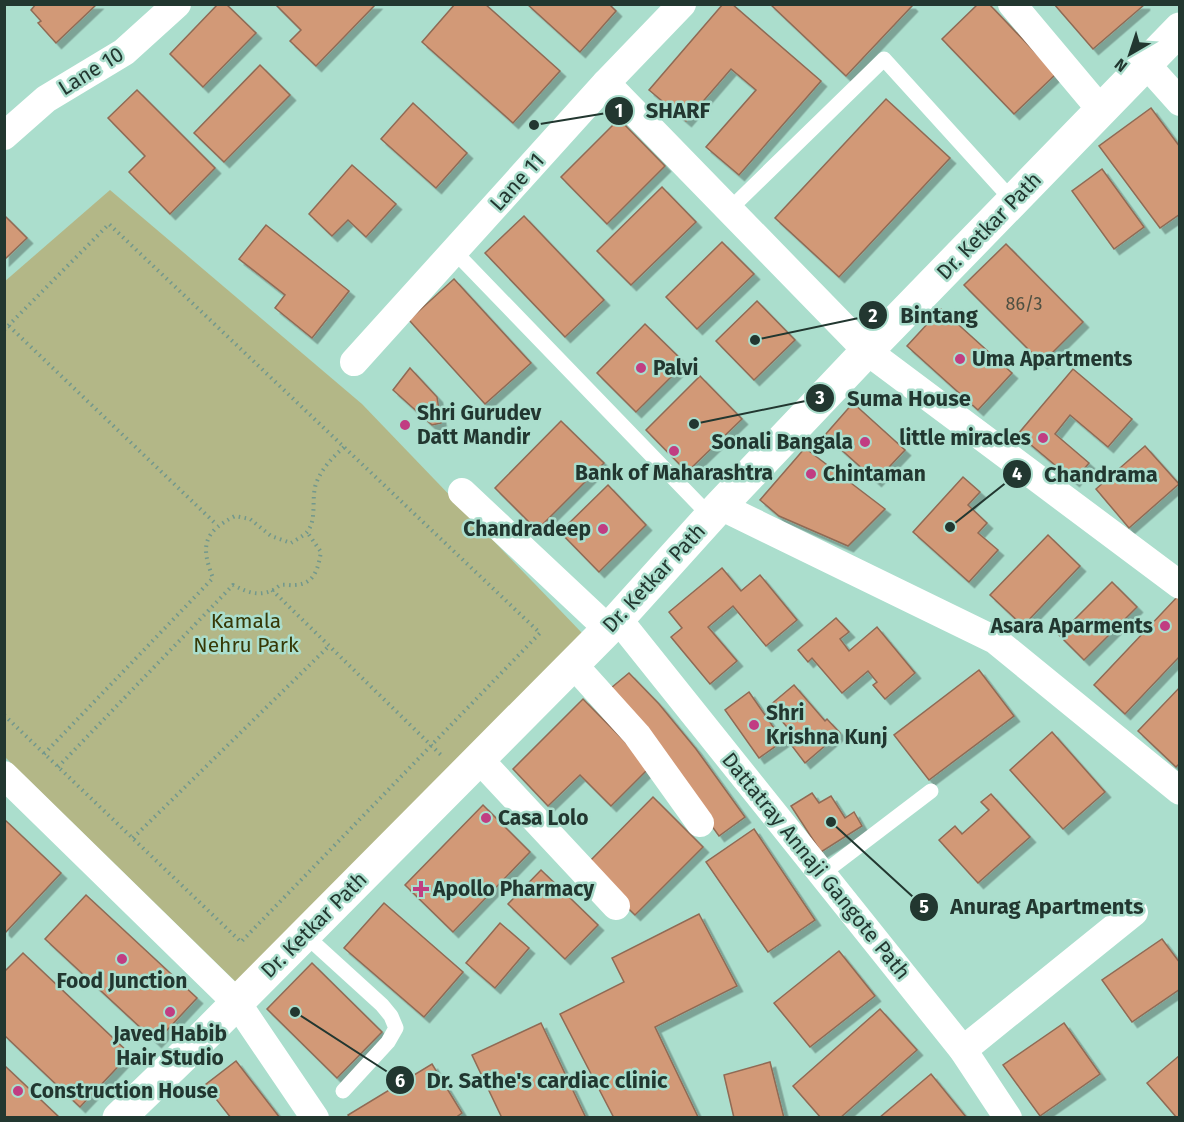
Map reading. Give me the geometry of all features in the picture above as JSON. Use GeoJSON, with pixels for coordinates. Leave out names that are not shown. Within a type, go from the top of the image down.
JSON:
{"type":"FeatureCollection","features":[{"type":"Feature","properties":{"kind":"street","name":"Lane 10"},"geometry":{"type":"LineString","coordinates":[[4,136],[46,99],[124,52],[177,4]]}},
{"type":"Feature","properties":{"kind":"street","name":"Lane 11"},"geometry":{"type":"LineString","coordinates":[[354,362],[606,83],[682,4]]}},
{"type":"Feature","properties":{"kind":"street"},"geometry":{"type":"LineString","coordinates":[[1012,4],[1101,110]]}},
{"type":"Feature","properties":{"kind":"street","name":"Dr. Ketkar Path"},"geometry":{"type":"LineString","coordinates":[[119,1118],[237,1003],[613,624],[715,511],[867,351],[1179,29]]}},
{"type":"Feature","properties":{"kind":"street"},"geometry":{"type":"LineString","coordinates":[[1146,64],[1179,102]]}},
{"type":"Feature","properties":{"kind":"street"},"geometry":{"type":"LineString","coordinates":[[606,83],[867,351],[1174,572]]}},
{"type":"Feature","properties":{"kind":"street","name":"Dattatray Annaji Gangote Path"},"geometry":{"type":"LineString","coordinates":[[462,492],[613,624],[822,874],[963,1050],[1008,1118]]}},
{"type":"Feature","properties":{"kind":"street"},"geometry":{"type":"LineString","coordinates":[[715,511],[996,640],[1179,791]]}},
{"type":"Feature","properties":{"kind":"street"},"geometry":{"type":"LineString","coordinates":[[573,664],[637,735],[700,824]]}},
{"type":"Feature","properties":{"kind":"street"},"geometry":{"type":"LineString","coordinates":[[478,758],[616,906]]}},
{"type":"Feature","properties":{"kind":"street"},"geometry":{"type":"LineString","coordinates":[[4,775],[237,1003],[315,1118]]}},
{"type":"Feature","properties":{"kind":"street"},"geometry":{"type":"LineString","coordinates":[[963,1050],[1134,912]]}},
{"type":"Feature","properties":{"kind":"lane"},"geometry":{"type":"LineString","coordinates":[[730,209],[885,59],[1013,201]]}},
{"type":"Feature","properties":{"kind":"lane"},"geometry":{"type":"LineString","coordinates":[[454,251],[715,511]]}},
{"type":"Feature","properties":{"kind":"lane"},"geometry":{"type":"LineString","coordinates":[[822,874],[931,791]]}},
{"type":"Feature","properties":{"kind":"lane"},"geometry":{"type":"LineString","coordinates":[[304,934],[382,1005],[391,1016],[396,1028],[388,1042],[343,1091]]}},
{"type":"Feature","properties":{"kind":"path"},"geometry":{"type":"LineString","coordinates":[[4,330],[110,224],[540,633],[241,942],[4,715]]}},
{"type":"Feature","properties":{"kind":"path"},"geometry":{"type":"LineString","coordinates":[[9,326],[217,525]]}},
{"type":"Feature","properties":{"kind":"path"},"geometry":{"type":"LineString","coordinates":[[44,754],[213,578],[205,559],[208,538],[217,525],[235,516],[250,519],[271,536],[291,543],[307,532],[313,519],[312,500],[316,482],[327,463],[344,447]]}},
{"type":"Feature","properties":{"kind":"path"},"geometry":{"type":"LineString","coordinates":[[58,767],[233,585],[248,593],[259,594],[282,585],[309,582],[317,572],[321,552],[307,532]]}},
{"type":"Feature","properties":{"kind":"path"},"geometry":{"type":"LineString","coordinates":[[272,590],[432,746]]}},
{"type":"Feature","properties":{"kind":"path"},"geometry":{"type":"LineString","coordinates":[[132,838],[329,646]]}},
{"type":"Feature","properties":{"kind":"green space","name":"Kamala Nehru Park"},"geometry":{"type":"Polygon","coordinates":[[[110,190],[362,404],[582,633],[240,986],[5,757],[4,282],[110,190]]]}},
{"type":"Feature","properties":{"kind":"building"},"geometry":{"type":"Polygon","coordinates":[[[36,4],[97,4],[56,43],[38,23],[41,21],[31,10],[36,4]]]}},
{"type":"Feature","properties":{"kind":"building"},"geometry":{"type":"Polygon","coordinates":[[[218,4],[226,4],[256,33],[203,87],[170,54],[218,4]]]}},
{"type":"Feature","properties":{"kind":"building"},"geometry":{"type":"Polygon","coordinates":[[[275,4],[376,4],[316,66],[290,41],[301,30],[275,4]]]}},
{"type":"Feature","properties":{"kind":"building"},"geometry":{"type":"Polygon","coordinates":[[[455,4],[485,4],[560,71],[513,123],[422,42],[455,4]]]}},
{"type":"Feature","properties":{"kind":"building"},"geometry":{"type":"Polygon","coordinates":[[[527,4],[609,4],[616,11],[580,52],[527,4]]]}},
{"type":"Feature","properties":{"kind":"building"},"geometry":{"type":"Polygon","coordinates":[[[723,4],[732,4],[821,81],[739,175],[706,147],[756,90],[731,69],[686,121],[649,90],[723,4]]]}},
{"type":"Feature","properties":{"kind":"building"},"geometry":{"type":"Polygon","coordinates":[[[770,4],[910,4],[912,6],[846,76],[770,4]]]}},
{"type":"Feature","properties":{"kind":"building"},"geometry":{"type":"Polygon","coordinates":[[[978,4],[989,4],[1056,74],[1014,114],[942,39],[978,4]]]}},
{"type":"Feature","properties":{"kind":"building"},"geometry":{"type":"Polygon","coordinates":[[[1054,4],[1144,4],[1144,5],[1093,49],[1054,4]]]}},
{"type":"Feature","properties":{"kind":"building"},"geometry":{"type":"Polygon","coordinates":[[[260,65],[290,95],[224,162],[194,133],[260,65]]]}},
{"type":"Feature","properties":{"kind":"building"},"geometry":{"type":"Polygon","coordinates":[[[137,90],[215,168],[170,214],[129,172],[145,156],[108,118],[137,90]]]}},
{"type":"Feature","properties":{"kind":"building"},"geometry":{"type":"Polygon","coordinates":[[[886,99],[950,158],[839,277],[775,218],[886,99]]]}},
{"type":"Feature","properties":{"kind":"building"},"geometry":{"type":"Polygon","coordinates":[[[413,103],[467,153],[436,188],[381,139],[413,103]]]}},
{"type":"Feature","properties":{"kind":"building"},"geometry":{"type":"Polygon","coordinates":[[[1151,108],[1180,147],[1180,214],[1160,228],[1099,146],[1151,108]]]}},
{"type":"Feature","properties":{"kind":"building"},"geometry":{"type":"Polygon","coordinates":[[[619,119],[665,166],[607,224],[561,177],[619,119]]]}},
{"type":"Feature","properties":{"kind":"building"},"geometry":{"type":"Polygon","coordinates":[[[352,165],[396,204],[366,237],[348,220],[332,236],[309,214],[352,165]]]}},
{"type":"Feature","properties":{"kind":"building"},"geometry":{"type":"Polygon","coordinates":[[[1102,169],[1144,227],[1114,249],[1072,191],[1102,169]]]}},
{"type":"Feature","properties":{"kind":"building"},"geometry":{"type":"Polygon","coordinates":[[[662,187],[696,222],[631,285],[597,251],[662,187]]]}},
{"type":"Feature","properties":{"kind":"building"},"geometry":{"type":"Polygon","coordinates":[[[4,215],[27,238],[4,260],[4,215]]]}},
{"type":"Feature","properties":{"kind":"building"},"geometry":{"type":"Polygon","coordinates":[[[524,216],[604,300],[565,337],[485,253],[524,216]]]}},
{"type":"Feature","properties":{"kind":"building"},"geometry":{"type":"Polygon","coordinates":[[[266,225],[349,291],[312,338],[275,308],[285,295],[239,259],[266,225]]]}},
{"type":"Feature","properties":{"kind":"building"},"geometry":{"type":"Polygon","coordinates":[[[722,242],[754,274],[697,329],[666,297],[722,242]]]}},
{"type":"Feature","properties":{"kind":"building"},"geometry":{"type":"Polygon","coordinates":[[[1006,244],[1083,322],[1042,363],[964,285],[1006,244]]]}},
{"type":"Feature","properties":{"kind":"building"},"geometry":{"type":"Polygon","coordinates":[[[454,279],[531,363],[485,404],[409,320],[454,279]]]}},
{"type":"Feature","properties":{"kind":"building"},"geometry":{"type":"Polygon","coordinates":[[[757,301],[795,340],[754,380],[716,341],[757,301]]]}},
{"type":"Feature","properties":{"kind":"building","name":"Uma Apartments"},"geometry":{"type":"Polygon","coordinates":[[[941,309],[1012,373],[978,410],[907,346],[941,309]]]}},
{"type":"Feature","properties":{"kind":"building","name":"Palvi"},"geometry":{"type":"Polygon","coordinates":[[[645,324],[685,363],[636,412],[597,373],[645,324]]]}},
{"type":"Feature","properties":{"kind":"building"},"geometry":{"type":"Polygon","coordinates":[[[410,368],[437,397],[441,423],[432,425],[393,390],[410,368]]]}},
{"type":"Feature","properties":{"kind":"building"},"geometry":{"type":"Polygon","coordinates":[[[1073,369],[1132,419],[1108,447],[1070,415],[1055,434],[1089,463],[1074,481],[1018,434],[1073,369]]]}},
{"type":"Feature","properties":{"kind":"building"},"geometry":{"type":"Polygon","coordinates":[[[700,376],[742,419],[687,472],[646,430],[700,376]]]}},
{"type":"Feature","properties":{"kind":"building","name":"Sonali Bangala"},"geometry":{"type":"Polygon","coordinates":[[[853,403],[905,450],[876,481],[825,435],[853,403]]]}},
{"type":"Feature","properties":{"kind":"building"},"geometry":{"type":"Polygon","coordinates":[[[561,421],[604,463],[537,530],[495,488],[561,421]]]}},
{"type":"Feature","properties":{"kind":"building"},"geometry":{"type":"Polygon","coordinates":[[[1145,446],[1179,484],[1129,528],[1096,489],[1145,446]]]}},
{"type":"Feature","properties":{"kind":"building","name":"Chintaman"},"geometry":{"type":"Polygon","coordinates":[[[805,448],[885,509],[848,546],[779,516],[760,500],[805,448]]]}},
{"type":"Feature","properties":{"kind":"building"},"geometry":{"type":"Polygon","coordinates":[[[963,477],[980,492],[968,505],[987,523],[978,533],[998,550],[969,582],[913,532],[963,477]]]}},
{"type":"Feature","properties":{"kind":"building","name":"Chandradeep"},"geometry":{"type":"Polygon","coordinates":[[[608,485],[646,525],[599,572],[560,532],[608,485]]]}},
{"type":"Feature","properties":{"kind":"building"},"geometry":{"type":"Polygon","coordinates":[[[1048,535],[1080,566],[1023,626],[990,595],[1048,535]]]}},
{"type":"Feature","properties":{"kind":"building"},"geometry":{"type":"Polygon","coordinates":[[[722,568],[741,591],[760,575],[797,620],[766,646],[733,606],[708,627],[737,661],[710,684],[671,637],[682,628],[669,612],[722,568]]]}},
{"type":"Feature","properties":{"kind":"building"},"geometry":{"type":"Polygon","coordinates":[[[1112,582],[1137,607],[1084,660],[1059,635],[1112,582]]]}},
{"type":"Feature","properties":{"kind":"building","name":"Asara Aparments"},"geometry":{"type":"Polygon","coordinates":[[[1179,595],[1180,656],[1125,714],[1094,685],[1179,595]]]}},
{"type":"Feature","properties":{"kind":"building"},"geometry":{"type":"Polygon","coordinates":[[[836,618],[849,632],[840,639],[849,651],[877,627],[915,673],[885,699],[873,685],[877,682],[868,671],[842,693],[812,658],[808,662],[798,650],[836,618]]]}},
{"type":"Feature","properties":{"kind":"building"},"geometry":{"type":"Polygon","coordinates":[[[979,670],[1014,716],[929,780],[894,735],[979,670]]]}},
{"type":"Feature","properties":{"kind":"building"},"geometry":{"type":"Polygon","coordinates":[[[629,673],[659,704],[696,749],[745,817],[719,836],[645,734],[605,693],[629,673]]]}},
{"type":"Feature","properties":{"kind":"building"},"geometry":{"type":"Polygon","coordinates":[[[794,685],[825,721],[827,719],[840,733],[805,763],[792,746],[799,741],[769,706],[794,685]]]}},
{"type":"Feature","properties":{"kind":"building"},"geometry":{"type":"Polygon","coordinates":[[[1180,687],[1180,763],[1176,767],[1138,731],[1180,687]]]}},
{"type":"Feature","properties":{"kind":"building","name":"Shri Krishna Kunj"},"geometry":{"type":"Polygon","coordinates":[[[749,692],[783,741],[759,758],[725,710],[749,692]]]}},
{"type":"Feature","properties":{"kind":"building"},"geometry":{"type":"Polygon","coordinates":[[[583,699],[650,767],[611,806],[580,775],[548,806],[513,769],[583,699]]]}},
{"type":"Feature","properties":{"kind":"building"},"geometry":{"type":"Polygon","coordinates":[[[1052,732],[1105,792],[1063,829],[1010,770],[1052,732]]]}},
{"type":"Feature","properties":{"kind":"building"},"geometry":{"type":"Polygon","coordinates":[[[812,793],[819,803],[831,796],[845,818],[854,812],[862,826],[821,852],[791,806],[812,793]]]}},
{"type":"Feature","properties":{"kind":"building"},"geometry":{"type":"Polygon","coordinates":[[[991,794],[1030,837],[978,883],[939,840],[955,826],[962,834],[989,810],[981,802],[991,794]]]}},
{"type":"Feature","properties":{"kind":"building"},"geometry":{"type":"Polygon","coordinates":[[[653,797],[703,847],[635,915],[585,866],[653,797]]]}},
{"type":"Feature","properties":{"kind":"building"},"geometry":{"type":"Polygon","coordinates":[[[483,805],[530,852],[453,932],[405,885],[483,805]]]}},
{"type":"Feature","properties":{"kind":"building"},"geometry":{"type":"Polygon","coordinates":[[[4,819],[61,873],[6,932],[4,930],[4,819]]]}},
{"type":"Feature","properties":{"kind":"building"},"geometry":{"type":"Polygon","coordinates":[[[754,829],[815,920],[768,952],[706,862],[754,829]]]}},
{"type":"Feature","properties":{"kind":"building"},"geometry":{"type":"Polygon","coordinates":[[[541,870],[598,925],[565,959],[508,904],[541,870]]]}},
{"type":"Feature","properties":{"kind":"building"},"geometry":{"type":"Polygon","coordinates":[[[86,895],[197,998],[156,1042],[45,939],[86,895]]]}},
{"type":"Feature","properties":{"kind":"building"},"geometry":{"type":"Polygon","coordinates":[[[384,903],[463,972],[424,1017],[344,948],[384,903]]]}},
{"type":"Feature","properties":{"kind":"building"},"geometry":{"type":"Polygon","coordinates":[[[699,914],[737,986],[655,1027],[698,1117],[614,1118],[560,1014],[624,982],[612,958],[699,914]]]}},
{"type":"Feature","properties":{"kind":"building"},"geometry":{"type":"Polygon","coordinates":[[[500,923],[529,948],[495,988],[466,963],[500,923]]]}},
{"type":"Feature","properties":{"kind":"building"},"geometry":{"type":"Polygon","coordinates":[[[1162,939],[1180,963],[1180,989],[1132,1022],[1102,980],[1162,939]]]}},
{"type":"Feature","properties":{"kind":"building"},"geometry":{"type":"Polygon","coordinates":[[[839,951],[875,996],[810,1047],[774,1003],[839,951]]]}},
{"type":"Feature","properties":{"kind":"building"},"geometry":{"type":"Polygon","coordinates":[[[23,953],[130,1054],[80,1107],[4,1035],[4,972],[23,953]]]}},
{"type":"Feature","properties":{"kind":"building"},"geometry":{"type":"Polygon","coordinates":[[[312,963],[382,1032],[337,1078],[267,1009],[312,963]]]}},
{"type":"Feature","properties":{"kind":"building"},"geometry":{"type":"Polygon","coordinates":[[[880,1009],[917,1050],[840,1118],[821,1118],[793,1086],[880,1009]]]}},
{"type":"Feature","properties":{"kind":"building"},"geometry":{"type":"Polygon","coordinates":[[[541,1023],[586,1118],[502,1118],[472,1055],[541,1023]]]}},
{"type":"Feature","properties":{"kind":"building"},"geometry":{"type":"Polygon","coordinates":[[[1064,1023],[1100,1074],[1040,1116],[1003,1065],[1064,1023]]]}},
{"type":"Feature","properties":{"kind":"building"},"geometry":{"type":"Polygon","coordinates":[[[1180,1055],[1180,1118],[1177,1118],[1147,1083],[1180,1055]]]}},
{"type":"Feature","properties":{"kind":"building"},"geometry":{"type":"Polygon","coordinates":[[[236,1061],[280,1118],[231,1118],[205,1085],[236,1061]]]}},
{"type":"Feature","properties":{"kind":"building"},"geometry":{"type":"Polygon","coordinates":[[[770,1062],[784,1118],[734,1118],[724,1075],[770,1062]]]}},
{"type":"Feature","properties":{"kind":"building"},"geometry":{"type":"Polygon","coordinates":[[[432,1064],[462,1113],[455,1118],[350,1118],[348,1115],[432,1064]]]}},
{"type":"Feature","properties":{"kind":"building","name":"Construction House"},"geometry":{"type":"Polygon","coordinates":[[[4,1065],[60,1118],[4,1118],[4,1065]]]}},
{"type":"Feature","properties":{"kind":"building"},"geometry":{"type":"Polygon","coordinates":[[[931,1074],[966,1117],[879,1118],[931,1074]]]}},
{"type":"Feature","properties":{"kind":"place","name":"SHARF"},"geometry":{"type":"Point","coordinates":[534,125]}},
{"type":"Feature","properties":{"kind":"place","name":"Bintang"},"geometry":{"type":"Point","coordinates":[755,340]}},
{"type":"Feature","properties":{"kind":"place","name":"Uma Apartments"},"geometry":{"type":"Point","coordinates":[960,359]}},
{"type":"Feature","properties":{"kind":"place","name":"Palvi"},"geometry":{"type":"Point","coordinates":[641,368]}},
{"type":"Feature","properties":{"kind":"place","name":"Suma House"},"geometry":{"type":"Point","coordinates":[694,424]}},
{"type":"Feature","properties":{"kind":"place","name":"Shri Gurudev Datt Mandir"},"geometry":{"type":"Point","coordinates":[405,425]}},
{"type":"Feature","properties":{"kind":"place","name":"little miracles"},"geometry":{"type":"Point","coordinates":[1043,438]}},
{"type":"Feature","properties":{"kind":"place","name":"Sonali Bangala"},"geometry":{"type":"Point","coordinates":[865,442]}},
{"type":"Feature","properties":{"kind":"place","name":"Bank of Maharashtra"},"geometry":{"type":"Point","coordinates":[674,451]}},
{"type":"Feature","properties":{"kind":"place","name":"Chintaman"},"geometry":{"type":"Point","coordinates":[811,474]}},
{"type":"Feature","properties":{"kind":"place","name":"Chandrama"},"geometry":{"type":"Point","coordinates":[950,527]}},
{"type":"Feature","properties":{"kind":"place","name":"Chandradeep"},"geometry":{"type":"Point","coordinates":[603,529]}},
{"type":"Feature","properties":{"kind":"place","name":"Asara Aparments"},"geometry":{"type":"Point","coordinates":[1165,626]}},
{"type":"Feature","properties":{"kind":"place","name":"Shri Krishna Kunj"},"geometry":{"type":"Point","coordinates":[754,725]}},
{"type":"Feature","properties":{"kind":"place","name":"Casa Lolo"},"geometry":{"type":"Point","coordinates":[486,818]}},
{"type":"Feature","properties":{"kind":"place","name":"Anurag Apartments"},"geometry":{"type":"Point","coordinates":[831,822]}},
{"type":"Feature","properties":{"kind":"place","name":"Apollo Pharmacy"},"geometry":{"type":"Point","coordinates":[421,889]}},
{"type":"Feature","properties":{"kind":"place","name":"Food Junction"},"geometry":{"type":"Point","coordinates":[122,959]}},
{"type":"Feature","properties":{"kind":"place","name":"Javed Habib Hair Studio"},"geometry":{"type":"Point","coordinates":[170,1012]}},
{"type":"Feature","properties":{"kind":"place","name":"Dr. Sathe's cardiac clinic"},"geometry":{"type":"Point","coordinates":[295,1012]}},
{"type":"Feature","properties":{"kind":"place","name":"Construction House"},"geometry":{"type":"Point","coordinates":[18,1091]}}]}
